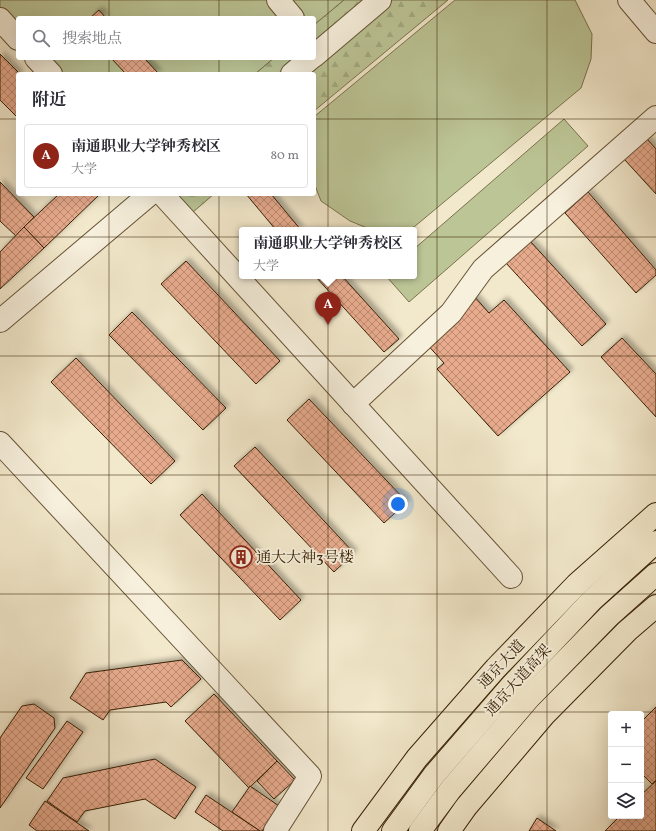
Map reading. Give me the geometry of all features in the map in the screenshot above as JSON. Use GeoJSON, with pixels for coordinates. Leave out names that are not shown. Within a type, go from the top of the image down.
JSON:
{"type":"FeatureCollection","features":[{"type":"Feature","properties":{"kind":"main road","name":"通京大道"},"geometry":{"type":"LineString","coordinates":[[363,831],[417,758],[496,668],[577,584],[656,514]]}},
{"type":"Feature","properties":{"kind":"main road","name":"通京大道高架"},"geometry":{"type":"LineString","coordinates":[[393,831],[434,776],[512,685],[592,599],[656,542]]}},
{"type":"Feature","properties":{"kind":"main road","name":"通京大道高架"},"geometry":{"type":"LineString","coordinates":[[420,831],[451,790],[528,698],[609,616],[656,574]]}},
{"type":"Feature","properties":{"kind":"main road"},"geometry":{"type":"LineString","coordinates":[[449,831],[466,807],[546,714],[627,631],[656,606]]}},
{"type":"Feature","properties":{"kind":"street"},"geometry":{"type":"LineString","coordinates":[[278,0],[291,16]]}},
{"type":"Feature","properties":{"kind":"street"},"geometry":{"type":"LineString","coordinates":[[316,51],[380,0]]}},
{"type":"Feature","properties":{"kind":"street"},"geometry":{"type":"LineString","coordinates":[[629,0],[656,32]]}},
{"type":"Feature","properties":{"kind":"street"},"geometry":{"type":"LineString","coordinates":[[0,19],[16,37]]}},
{"type":"Feature","properties":{"kind":"street"},"geometry":{"type":"LineString","coordinates":[[38,60],[49,72]]}},
{"type":"Feature","properties":{"kind":"street"},"geometry":{"type":"LineString","coordinates":[[294,72],[307,60]]}},
{"type":"Feature","properties":{"kind":"street"},"geometry":{"type":"LineString","coordinates":[[353,404],[451,313],[483,269],[656,117]]}},
{"type":"Feature","properties":{"kind":"street"},"geometry":{"type":"LineString","coordinates":[[0,321],[148,196]]}},
{"type":"Feature","properties":{"kind":"street"},"geometry":{"type":"LineString","coordinates":[[164,196],[239,279]]}},
{"type":"Feature","properties":{"kind":"street"},"geometry":{"type":"LineString","coordinates":[[239,279],[511,577]]}},
{"type":"Feature","properties":{"kind":"street"},"geometry":{"type":"LineString","coordinates":[[0,443],[310,776],[275,831]]}},
{"type":"Feature","properties":{"kind":"green space"},"geometry":{"type":"Polygon","coordinates":[[[0,0],[344,0],[316,23],[316,16],[16,16],[16,37],[0,19],[0,0]]]}},
{"type":"Feature","properties":{"kind":"green space"},"geometry":{"type":"Polygon","coordinates":[[[344,0],[448,0],[316,109],[316,72],[257,72],[272,60],[316,60],[316,23],[344,0]]]}},
{"type":"Feature","properties":{"kind":"green space"},"geometry":{"type":"Polygon","coordinates":[[[455,0],[575,0],[592,34],[591,59],[581,88],[414,227],[365,227],[350,221],[321,201],[316,188],[316,115],[455,0]]]}},
{"type":"Feature","properties":{"kind":"green space"},"geometry":{"type":"Polygon","coordinates":[[[38,60],[272,60],[257,72],[49,72],[38,60]]]}},
{"type":"Feature","properties":{"kind":"green space"},"geometry":{"type":"Polygon","coordinates":[[[564,119],[588,146],[409,302],[389,279],[417,279],[417,246],[564,119]]]}},
{"type":"Feature","properties":{"kind":"green space"},"geometry":{"type":"Polygon","coordinates":[[[164,196],[212,196],[185,219],[164,196]]]}},
{"type":"Feature","properties":{"kind":"building"},"geometry":{"type":"Polygon","coordinates":[[[99,10],[104,16],[92,16],[99,10]]]}},
{"type":"Feature","properties":{"kind":"building"},"geometry":{"type":"Polygon","coordinates":[[[0,54],[18,72],[16,72],[16,116],[0,100],[0,54]]]}},
{"type":"Feature","properties":{"kind":"building"},"geometry":{"type":"Polygon","coordinates":[[[113,60],[146,60],[157,72],[124,72],[113,60]]]}},
{"type":"Feature","properties":{"kind":"building"},"geometry":{"type":"Polygon","coordinates":[[[647,139],[656,149],[656,194],[624,159],[647,139]]]}},
{"type":"Feature","properties":{"kind":"building"},"geometry":{"type":"Polygon","coordinates":[[[0,182],[34,217],[16,236],[0,221],[0,182]]]}},
{"type":"Feature","properties":{"kind":"building"},"geometry":{"type":"Polygon","coordinates":[[[588,192],[656,270],[656,275],[636,293],[565,213],[588,192]]]}},
{"type":"Feature","properties":{"kind":"building"},"geometry":{"type":"Polygon","coordinates":[[[57,196],[98,196],[44,248],[24,227],[57,196]]]}},
{"type":"Feature","properties":{"kind":"building"},"geometry":{"type":"Polygon","coordinates":[[[248,196],[273,196],[298,227],[274,227],[248,196]]]}},
{"type":"Feature","properties":{"kind":"building"},"geometry":{"type":"Polygon","coordinates":[[[24,227],[44,248],[0,289],[0,252],[24,227]]]}},
{"type":"Feature","properties":{"kind":"building"},"geometry":{"type":"Polygon","coordinates":[[[530,241],[606,324],[582,346],[506,263],[530,241]]]}},
{"type":"Feature","properties":{"kind":"building"},"geometry":{"type":"Polygon","coordinates":[[[186,261],[280,361],[256,384],[161,284],[186,261]]]}},
{"type":"Feature","properties":{"kind":"building"},"geometry":{"type":"Polygon","coordinates":[[[318,279],[345,279],[399,339],[384,352],[318,279]]]}},
{"type":"Feature","properties":{"kind":"building"},"geometry":{"type":"Polygon","coordinates":[[[474,296],[489,313],[504,300],[570,372],[498,436],[437,369],[444,363],[424,341],[474,296]]]}},
{"type":"Feature","properties":{"kind":"building"},"geometry":{"type":"Polygon","coordinates":[[[132,312],[226,408],[203,430],[109,335],[132,312]]]}},
{"type":"Feature","properties":{"kind":"building"},"geometry":{"type":"Polygon","coordinates":[[[622,338],[656,374],[656,417],[601,357],[622,338]]]}},
{"type":"Feature","properties":{"kind":"building"},"geometry":{"type":"Polygon","coordinates":[[[76,358],[175,461],[151,484],[51,382],[76,358]]]}},
{"type":"Feature","properties":{"kind":"building"},"geometry":{"type":"Polygon","coordinates":[[[309,399],[407,502],[384,523],[287,420],[309,399]]]}},
{"type":"Feature","properties":{"kind":"building"},"geometry":{"type":"Polygon","coordinates":[[[255,447],[354,553],[334,572],[234,466],[255,447]]]}},
{"type":"Feature","properties":{"kind":"building","name":"通大大神3号楼"},"geometry":{"type":"Polygon","coordinates":[[[202,494],[301,600],[280,620],[180,515],[202,494]]]}},
{"type":"Feature","properties":{"kind":"building"},"geometry":{"type":"Polygon","coordinates":[[[182,660],[201,679],[171,707],[166,702],[110,710],[103,720],[70,698],[86,673],[182,660]]]}},
{"type":"Feature","properties":{"kind":"building"},"geometry":{"type":"Polygon","coordinates":[[[214,694],[277,761],[249,788],[185,721],[214,694]]]}},
{"type":"Feature","properties":{"kind":"building"},"geometry":{"type":"Polygon","coordinates":[[[34,704],[54,718],[55,728],[0,808],[0,738],[22,706],[34,704]]]}},
{"type":"Feature","properties":{"kind":"building"},"geometry":{"type":"Polygon","coordinates":[[[656,707],[656,780],[652,784],[644,776],[644,719],[656,707]]]}},
{"type":"Feature","properties":{"kind":"building"},"geometry":{"type":"Polygon","coordinates":[[[67,721],[83,732],[43,789],[26,778],[67,721]]]}},
{"type":"Feature","properties":{"kind":"building"},"geometry":{"type":"Polygon","coordinates":[[[155,759],[196,787],[175,819],[145,799],[85,811],[77,822],[47,801],[63,778],[155,759]]]}},
{"type":"Feature","properties":{"kind":"building"},"geometry":{"type":"Polygon","coordinates":[[[277,761],[295,780],[274,799],[257,781],[277,761]]]}},
{"type":"Feature","properties":{"kind":"building"},"geometry":{"type":"Polygon","coordinates":[[[656,781],[656,831],[605,831],[617,819],[644,819],[644,792],[656,781]]]}},
{"type":"Feature","properties":{"kind":"building"},"geometry":{"type":"Polygon","coordinates":[[[250,786],[279,806],[262,831],[232,812],[250,786]]]}},
{"type":"Feature","properties":{"kind":"building"},"geometry":{"type":"Polygon","coordinates":[[[206,795],[260,831],[223,831],[195,812],[206,795]]]}},
{"type":"Feature","properties":{"kind":"building"},"geometry":{"type":"Polygon","coordinates":[[[45,801],[89,831],[37,831],[29,825],[45,801]]]}},
{"type":"Feature","properties":{"kind":"building"},"geometry":{"type":"Polygon","coordinates":[[[537,818],[556,831],[529,831],[537,818]]]}},
{"type":"Feature","properties":{"kind":"place","name":"南通职业大学钟秀校区"},"geometry":{"type":"Point","coordinates":[328,325]}},
{"type":"Feature","properties":{"kind":"place","name":"通大大神3号楼"},"geometry":{"type":"Point","coordinates":[241,557]}}]}
